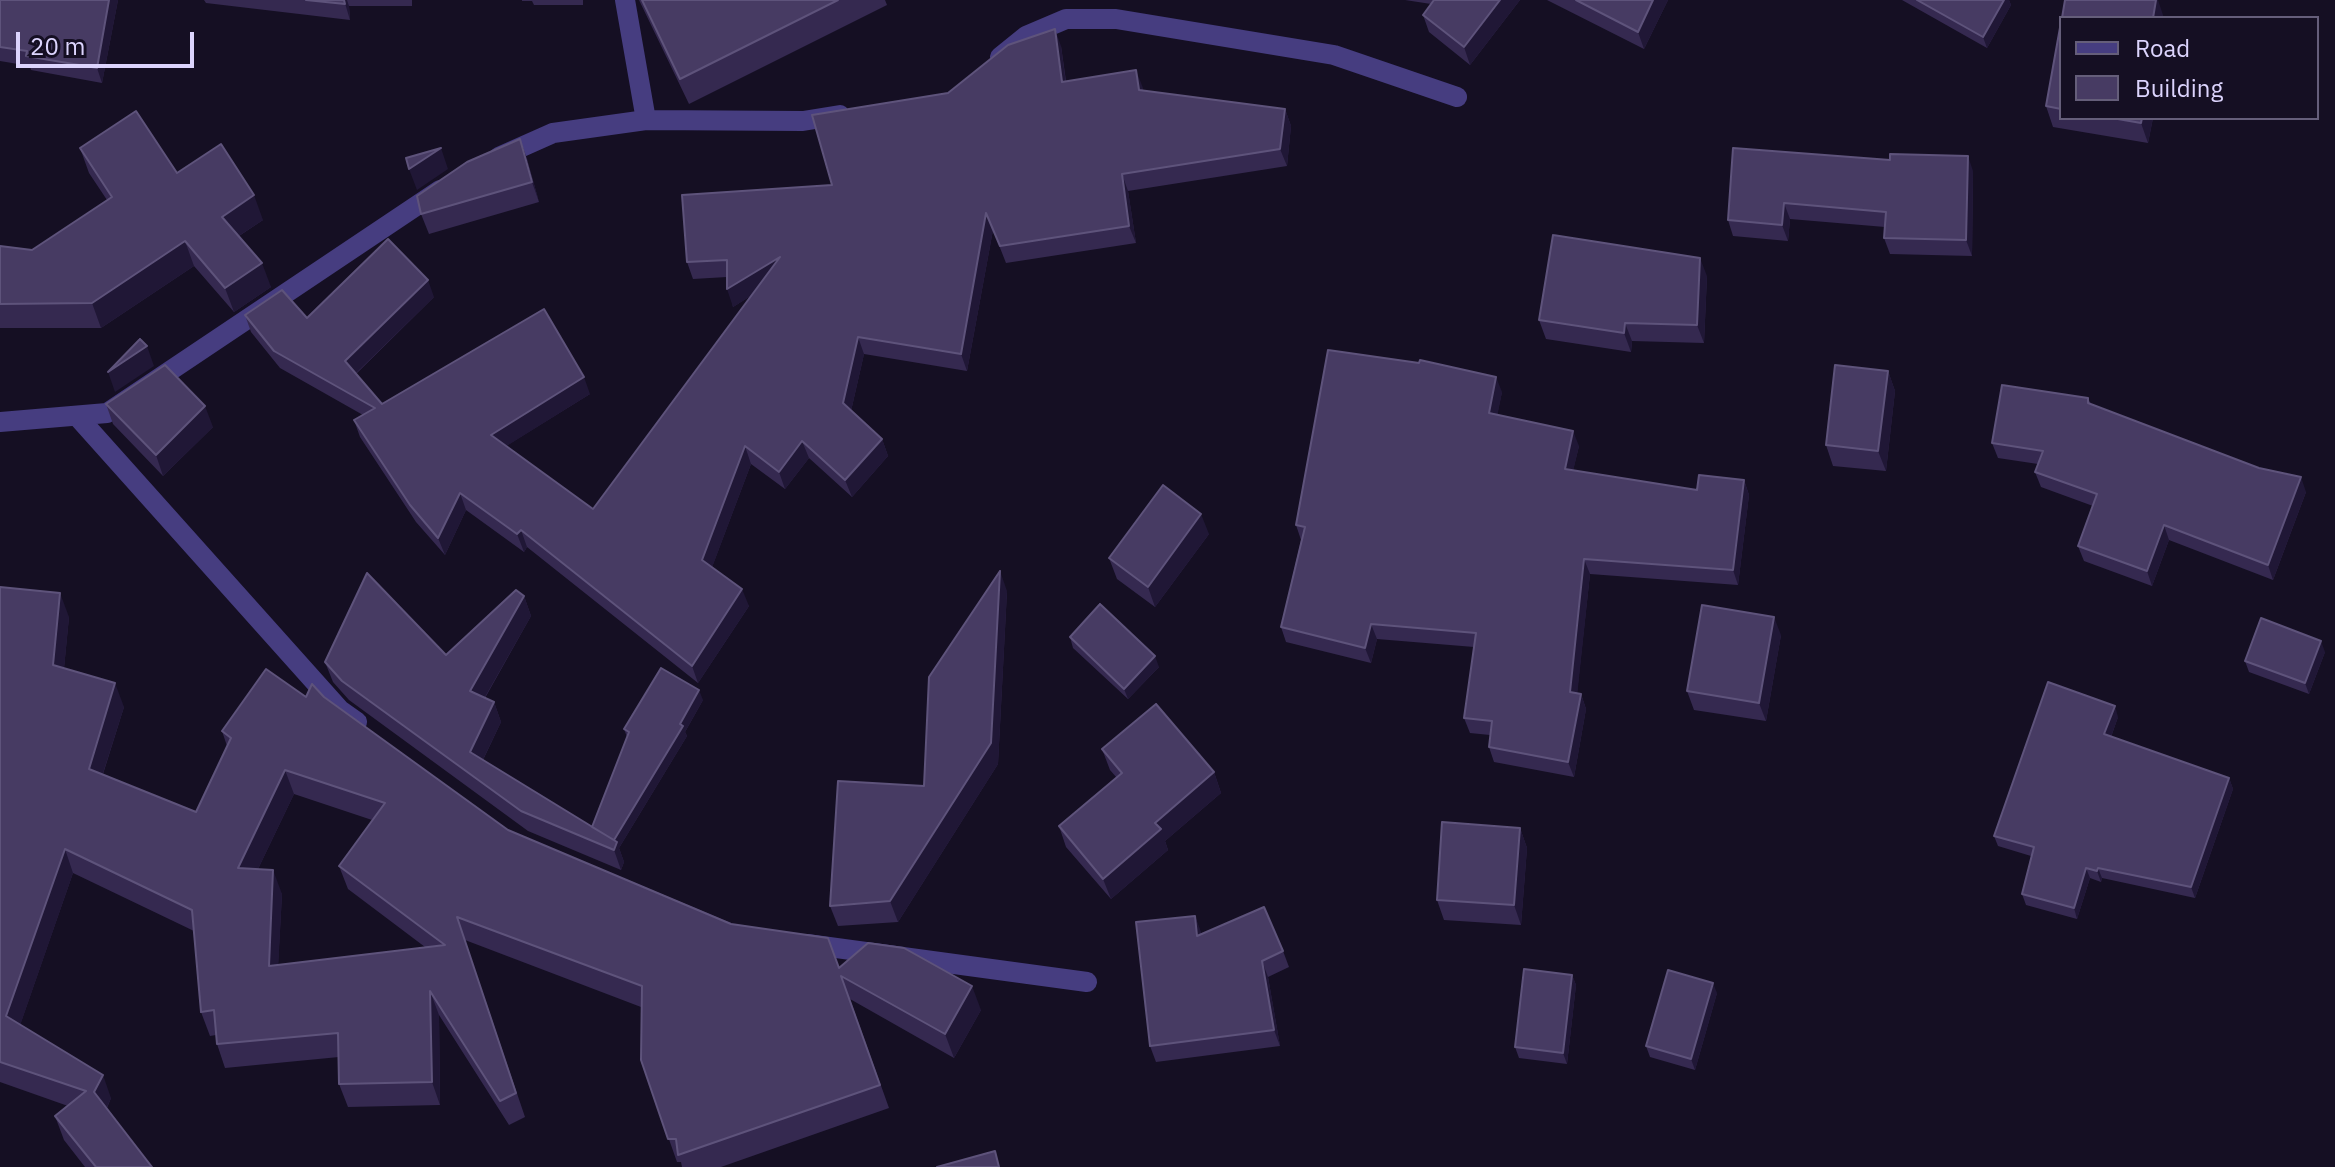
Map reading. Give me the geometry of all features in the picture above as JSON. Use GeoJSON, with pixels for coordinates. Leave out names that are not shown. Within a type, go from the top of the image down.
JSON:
{"type":"FeatureCollection","features":[{"type":"Feature","properties":{"kind":"street"},"geometry":{"type":"LineString","coordinates":[[625,0],[646,120]]}},
{"type":"Feature","properties":{"kind":"street"},"geometry":{"type":"LineString","coordinates":[[983,72],[1026,36],[1064,10],[1334,55],[1457,97]]}},
{"type":"Feature","properties":{"kind":"street"},"geometry":{"type":"LineString","coordinates":[[483,165],[553,133],[646,120],[803,121],[862,112]]}},
{"type":"Feature","properties":{"kind":"street"},"geometry":{"type":"LineString","coordinates":[[0,422],[107,413],[456,180]]}},
{"type":"Feature","properties":{"kind":"street"},"geometry":{"type":"LineString","coordinates":[[77,416],[340,710],[377,736]]}},
{"type":"Feature","properties":{"kind":"street"},"geometry":{"type":"LineString","coordinates":[[791,942],[1087,982]]}},
{"type":"Feature","properties":{"kind":"building"},"geometry":{"type":"Polygon","coordinates":[[[0,0],[109,0],[97,68],[26,56],[27,51],[0,47],[0,0]]]}},
{"type":"Feature","properties":{"kind":"building"},"geometry":{"type":"Polygon","coordinates":[[[306,0],[344,0],[345,4],[306,0]]]}},
{"type":"Feature","properties":{"kind":"building"},"geometry":{"type":"Polygon","coordinates":[[[642,0],[838,0],[680,79],[642,0]]]}},
{"type":"Feature","properties":{"kind":"building"},"geometry":{"type":"Polygon","coordinates":[[[1434,0],[1500,0],[1464,47],[1423,15],[1434,0]]]}},
{"type":"Feature","properties":{"kind":"building"},"geometry":{"type":"Polygon","coordinates":[[[1576,0],[1653,0],[1638,32],[1576,0]]]}},
{"type":"Feature","properties":{"kind":"building"},"geometry":{"type":"Polygon","coordinates":[[[1917,0],[2004,0],[1983,37],[1917,0]]]}},
{"type":"Feature","properties":{"kind":"building"},"geometry":{"type":"Polygon","coordinates":[[[2065,0],[2156,0],[2153,16],[2062,16],[2065,0]]]}},
{"type":"Feature","properties":{"kind":"building"},"geometry":{"type":"Polygon","coordinates":[[[1055,29],[1062,82],[1136,70],[1139,90],[1285,109],[1280,149],[1122,174],[1129,226],[1000,246],[986,213],[961,354],[858,337],[843,403],[882,439],[845,480],[802,441],[779,472],[745,446],[702,560],[742,589],[692,666],[521,530],[517,534],[460,493],[438,538],[410,505],[354,420],[375,408],[274,351],[245,315],[282,290],[307,318],[388,239],[428,280],[345,361],[382,404],[544,309],[584,377],[491,435],[593,509],[780,257],[727,289],[727,260],[687,262],[682,195],[832,185],[812,115],[948,93],[1008,45],[1055,29]]]}},
{"type":"Feature","properties":{"kind":"building"},"geometry":{"type":"Polygon","coordinates":[[[2059,33],[2059,109],[2046,106],[2059,33]]]}},
{"type":"Feature","properties":{"kind":"building"},"geometry":{"type":"Polygon","coordinates":[[[136,111],[177,173],[221,144],[254,195],[222,217],[262,263],[225,288],[185,241],[92,303],[0,304],[0,246],[32,250],[112,197],[80,148],[136,111]]]}},
{"type":"Feature","properties":{"kind":"building"},"geometry":{"type":"Polygon","coordinates":[[[520,139],[532,182],[421,214],[417,196],[467,162],[520,139]]]}},
{"type":"Feature","properties":{"kind":"building"},"geometry":{"type":"Polygon","coordinates":[[[441,148],[409,169],[406,158],[441,148]]]}},
{"type":"Feature","properties":{"kind":"building"},"geometry":{"type":"Polygon","coordinates":[[[1733,148],[1890,160],[1890,154],[1968,156],[1966,240],[1884,238],[1886,212],[1784,203],[1782,225],[1728,220],[1733,148]]]}},
{"type":"Feature","properties":{"kind":"building"},"geometry":{"type":"Polygon","coordinates":[[[1553,235],[1700,258],[1697,325],[1625,323],[1624,333],[1539,320],[1553,235]]]}},
{"type":"Feature","properties":{"kind":"building"},"geometry":{"type":"Polygon","coordinates":[[[140,339],[147,346],[108,372],[140,339]]]}},
{"type":"Feature","properties":{"kind":"building"},"geometry":{"type":"Polygon","coordinates":[[[1328,350],[1419,363],[1420,360],[1496,377],[1489,413],[1573,431],[1565,469],[1697,490],[1699,475],[1744,480],[1733,570],[1584,559],[1570,692],[1581,694],[1568,762],[1489,747],[1492,721],[1464,718],[1476,633],[1371,624],[1365,648],[1281,627],[1305,527],[1296,525],[1328,350]]]}},
{"type":"Feature","properties":{"kind":"building"},"geometry":{"type":"Polygon","coordinates":[[[165,365],[205,406],[156,455],[106,404],[165,365]]]}},
{"type":"Feature","properties":{"kind":"building"},"geometry":{"type":"Polygon","coordinates":[[[1835,365],[1888,371],[1878,451],[1826,445],[1835,365]]]}},
{"type":"Feature","properties":{"kind":"building"},"geometry":{"type":"Polygon","coordinates":[[[2002,385],[2088,398],[2088,403],[2259,468],[2301,477],[2268,565],[2164,525],[2147,571],[2078,546],[2097,494],[2035,472],[2043,451],[1992,443],[2002,385]]]}},
{"type":"Feature","properties":{"kind":"building"},"geometry":{"type":"Polygon","coordinates":[[[1163,485],[1201,514],[1148,587],[1109,558],[1163,485]]]}},
{"type":"Feature","properties":{"kind":"building"},"geometry":{"type":"Polygon","coordinates":[[[1000,571],[991,743],[890,901],[830,906],[838,781],[924,786],[929,677],[1000,571]]]}},
{"type":"Feature","properties":{"kind":"building"},"geometry":{"type":"Polygon","coordinates":[[[367,573],[446,655],[516,590],[524,596],[470,691],[494,702],[470,752],[617,842],[614,850],[521,811],[342,681],[325,662],[367,573]]]}},
{"type":"Feature","properties":{"kind":"building"},"geometry":{"type":"Polygon","coordinates":[[[0,587],[60,593],[53,665],[115,683],[89,769],[196,812],[231,738],[222,731],[266,669],[306,697],[312,684],[324,697],[508,830],[731,924],[828,938],[839,968],[868,943],[904,948],[972,986],[945,1034],[841,976],[880,1085],[678,1155],[676,1139],[668,1139],[641,1060],[642,986],[457,917],[516,1093],[500,1101],[430,991],[432,1082],[339,1084],[338,1033],[217,1044],[214,1010],[201,1012],[192,910],[65,849],[6,1016],[103,1075],[94,1092],[152,1167],[96,1167],[55,1116],[86,1091],[0,1062],[0,587]],[[285,770],[238,868],[273,870],[269,966],[445,945],[339,866],[385,803],[285,770]]]}},
{"type":"Feature","properties":{"kind":"building"},"geometry":{"type":"Polygon","coordinates":[[[1100,604],[1155,656],[1124,689],[1070,637],[1100,604]]]}},
{"type":"Feature","properties":{"kind":"building"},"geometry":{"type":"Polygon","coordinates":[[[1702,605],[1774,617],[1759,703],[1687,691],[1702,605]]]}},
{"type":"Feature","properties":{"kind":"building"},"geometry":{"type":"Polygon","coordinates":[[[2261,618],[2321,641],[2305,683],[2245,661],[2261,618]]]}},
{"type":"Feature","properties":{"kind":"building"},"geometry":{"type":"Polygon","coordinates":[[[661,668],[699,690],[680,724],[683,726],[614,840],[592,827],[629,732],[624,729],[661,668]]]}},
{"type":"Feature","properties":{"kind":"building"},"geometry":{"type":"Polygon","coordinates":[[[2048,682],[2115,706],[2104,734],[2229,778],[2191,887],[2086,868],[2074,908],[2022,894],[2034,847],[1994,836],[2048,682]]]}},
{"type":"Feature","properties":{"kind":"building"},"geometry":{"type":"Polygon","coordinates":[[[1156,704],[1214,772],[1155,823],[1161,829],[1103,879],[1059,826],[1122,773],[1102,749],[1156,704]]]}},
{"type":"Feature","properties":{"kind":"building"},"geometry":{"type":"Polygon","coordinates":[[[1442,822],[1520,828],[1514,905],[1437,900],[1442,822]]]}},
{"type":"Feature","properties":{"kind":"building"},"geometry":{"type":"Polygon","coordinates":[[[1264,907],[1283,951],[1262,961],[1274,1030],[1150,1046],[1136,922],[1195,916],[1197,936],[1264,907]]]}},
{"type":"Feature","properties":{"kind":"building"},"geometry":{"type":"Polygon","coordinates":[[[1524,969],[1572,975],[1563,1053],[1515,1047],[1524,969]]]}},
{"type":"Feature","properties":{"kind":"building"},"geometry":{"type":"Polygon","coordinates":[[[1668,970],[1713,983],[1691,1059],[1646,1046],[1668,970]]]}},
{"type":"Feature","properties":{"kind":"building"},"geometry":{"type":"Polygon","coordinates":[[[995,1151],[999,1167],[937,1167],[995,1151]]]}}]}
